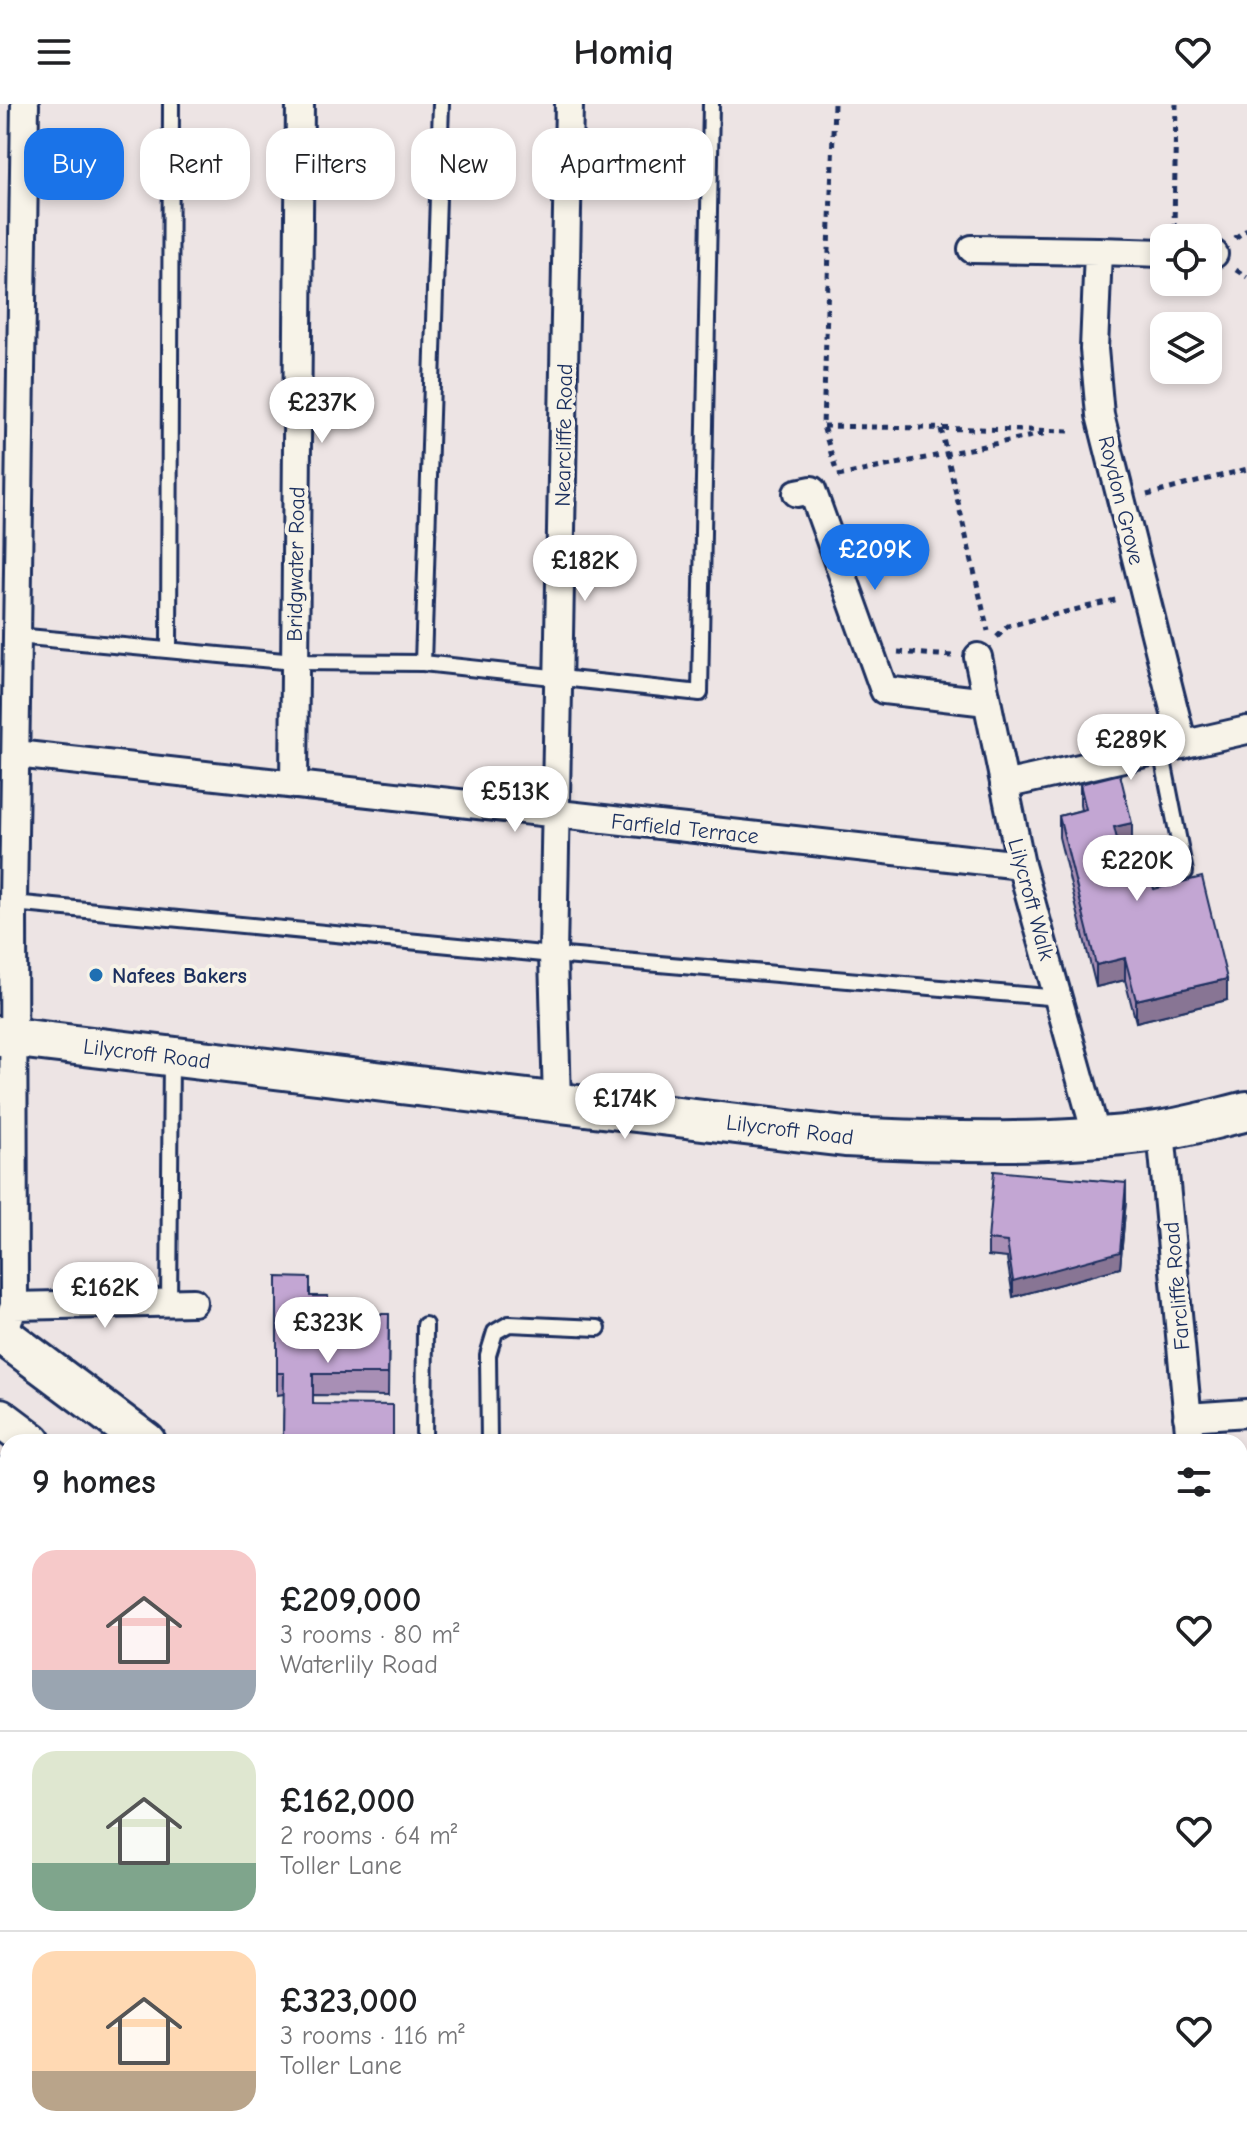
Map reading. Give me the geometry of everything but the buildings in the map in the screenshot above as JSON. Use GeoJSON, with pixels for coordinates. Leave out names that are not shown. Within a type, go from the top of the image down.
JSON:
{"type":"FeatureCollection","features":[{"type":"Feature","properties":{"kind":"street"},"geometry":{"type":"LineString","coordinates":[[25,104],[13,903],[6,1037],[6,1325],[133,1434]]}},
{"type":"Feature","properties":{"kind":"street","name":"Bridgwater Road"},"geometry":{"type":"LineString","coordinates":[[294,785],[300,104]]}},
{"type":"Feature","properties":{"kind":"street","name":"Nearcliffe Road"},"geometry":{"type":"LineString","coordinates":[[557,1102],[553,955],[569,104]]}},
{"type":"Feature","properties":{"kind":"street"},"geometry":{"type":"LineString","coordinates":[[972,249],[1150,253]]}},
{"type":"Feature","properties":{"kind":"street","name":"Roydon Grove"},"geometry":{"type":"LineString","coordinates":[[1098,251],[1094,349],[1104,431],[1145,593],[1172,748]]}},
{"type":"Feature","properties":{"kind":"street"},"geometry":{"type":"LineString","coordinates":[[805,492],[884,690],[987,702]]}},
{"type":"Feature","properties":{"kind":"street","name":"Lilycroft Walk"},"geometry":{"type":"LineString","coordinates":[[978,657],[1021,865],[1097,1138]]}},
{"type":"Feature","properties":{"kind":"street"},"geometry":{"type":"LineString","coordinates":[[1004,785],[1247,730]]}},
{"type":"Feature","properties":{"kind":"street","name":"Farfield Terrace"},"geometry":{"type":"LineString","coordinates":[[16,754],[1021,865]]}},
{"type":"Feature","properties":{"kind":"street","name":"Lilycroft Road"},"geometry":{"type":"LineString","coordinates":[[6,1037],[845,1137],[952,1142],[1097,1138],[1161,1131],[1247,1111]]}},
{"type":"Feature","properties":{"kind":"street","name":"Farcliffe Road"},"geometry":{"type":"LineString","coordinates":[[1161,1131],[1189,1430]]}},
{"type":"Feature","properties":{"kind":"street"},"geometry":{"type":"LineString","coordinates":[[6,1325],[181,1303]]}},
{"type":"Feature","properties":{"kind":"street"},"geometry":{"type":"LineString","coordinates":[[1189,1430],[1247,1413]]}},
{"type":"Feature","properties":{"kind":"street"},"geometry":{"type":"LineString","coordinates":[[0,1418],[21,1434]]}},
{"type":"Feature","properties":{"kind":"lane"},"geometry":{"type":"LineString","coordinates":[[169,650],[171,104]]}},
{"type":"Feature","properties":{"kind":"lane"},"geometry":{"type":"LineString","coordinates":[[423,663],[441,104]]}},
{"type":"Feature","properties":{"kind":"lane"},"geometry":{"type":"LineString","coordinates":[[17,636],[294,662],[423,663],[700,693],[711,104]]}},
{"type":"Feature","properties":{"kind":"lane"},"geometry":{"type":"LineString","coordinates":[[1172,748],[1185,872]]}},
{"type":"Feature","properties":{"kind":"lane"},"geometry":{"type":"LineString","coordinates":[[13,903],[553,955],[1060,998]]}},
{"type":"Feature","properties":{"kind":"lane"},"geometry":{"type":"LineString","coordinates":[[171,1055],[181,1303]]}},
{"type":"Feature","properties":{"kind":"lane"},"geometry":{"type":"LineString","coordinates":[[489,1434],[488,1355],[495,1332],[509,1324],[598,1328]]}},
{"type":"Feature","properties":{"kind":"lane"},"geometry":{"type":"LineString","coordinates":[[424,1434],[425,1325]]}},
{"type":"Feature","properties":{"kind":"path"},"geometry":{"type":"LineString","coordinates":[[834,104],[823,426],[843,491]]}},
{"type":"Feature","properties":{"kind":"path"},"geometry":{"type":"LineString","coordinates":[[1173,224],[1176,104]]}},
{"type":"Feature","properties":{"kind":"path"},"geometry":{"type":"LineString","coordinates":[[823,426],[1104,431]]}},
{"type":"Feature","properties":{"kind":"path"},"geometry":{"type":"LineString","coordinates":[[941,429],[991,644],[1008,626],[1145,593]]}},
{"type":"Feature","properties":{"kind":"path"},"geometry":{"type":"LineString","coordinates":[[805,492],[838,476],[1057,431]]}},
{"type":"Feature","properties":{"kind":"path"},"geometry":{"type":"LineString","coordinates":[[1122,501],[1247,469]]}},
{"type":"Feature","properties":{"kind":"path"},"geometry":{"type":"LineString","coordinates":[[891,652],[978,657]]}},
{"type":"Feature","properties":{"kind":"place","name":"Nafees Bakers"},"geometry":{"type":"Point","coordinates":[96,975]}}]}
